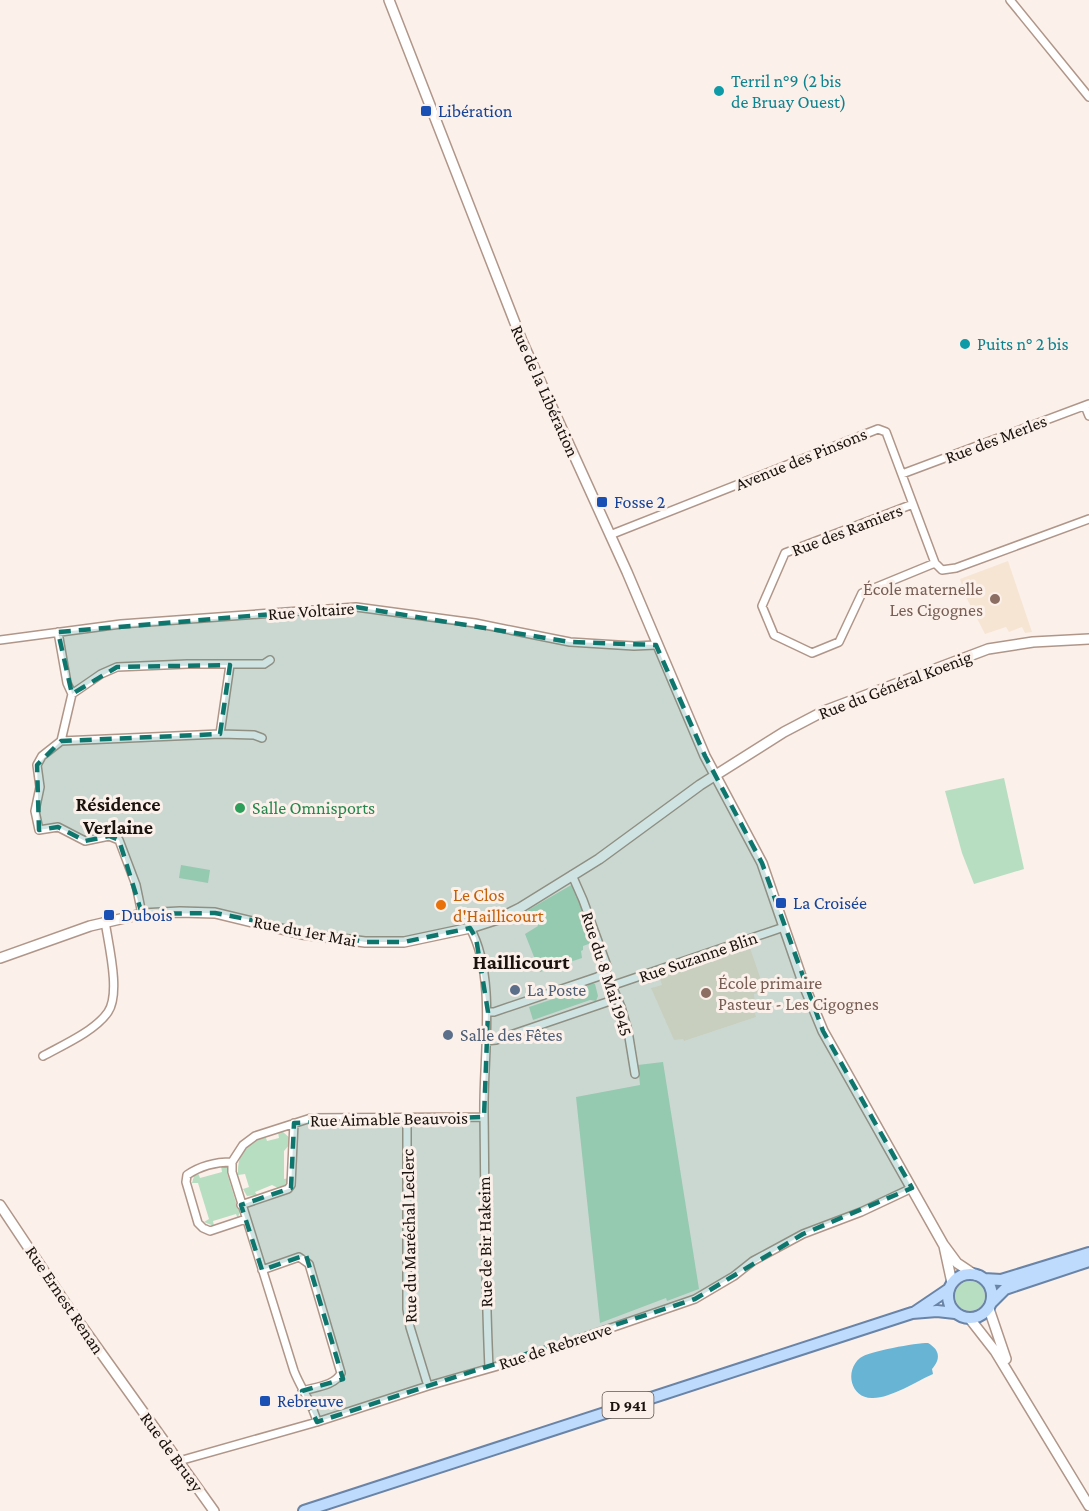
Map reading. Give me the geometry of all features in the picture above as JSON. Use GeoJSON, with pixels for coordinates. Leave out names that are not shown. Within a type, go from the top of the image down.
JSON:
{"type":"FeatureCollection","features":[{"type":"Feature","properties":{"kind":"main road","name":"Rue de la Libération"},"geometry":{"type":"LineString","coordinates":[[389,0],[522,341],[715,776],[762,863],[804,985],[823,1031],[943,1244]]}},
{"type":"Feature","properties":{"kind":"main road","name":"Rue du Général Koenig"},"geometry":{"type":"LineString","coordinates":[[715,776],[784,732],[819,713],[943,665],[988,649],[1089,639]]}},
{"type":"Feature","properties":{"kind":"main road","name":"Rue du 1er Mai"},"geometry":{"type":"LineString","coordinates":[[0,958],[105,921],[142,914],[215,913],[302,934],[375,943],[422,939],[470,928],[510,914],[572,875],[715,776]]}},
{"type":"Feature","properties":{"kind":"main road","name":"Rue Ernest Renan"},"geometry":{"type":"LineString","coordinates":[[0,1204],[66,1304],[130,1394]]}},
{"type":"Feature","properties":{"kind":"main road"},"geometry":{"type":"LineString","coordinates":[[943,1244],[957,1263],[979,1277],[991,1290],[992,1323],[1014,1381]]}},
{"type":"Feature","properties":{"kind":"main road"},"geometry":{"type":"LineString","coordinates":[[943,1244],[950,1286],[948,1302],[955,1313],[970,1319],[981,1316],[1005,1290],[1089,1261]]}},
{"type":"Feature","properties":{"kind":"main road"},"geometry":{"type":"LineString","coordinates":[[950,1286],[962,1275],[1001,1280],[1089,1253]]}},
{"type":"Feature","properties":{"kind":"main road","name":"D 941"},"geometry":{"type":"LineString","coordinates":[[912,1313],[950,1286]]}},
{"type":"Feature","properties":{"kind":"main road","name":"D 941"},"geometry":{"type":"LineString","coordinates":[[304,1511],[912,1313],[937,1311],[955,1313]]}},
{"type":"Feature","properties":{"kind":"main road"},"geometry":{"type":"LineString","coordinates":[[970,1319],[996,1351],[1089,1506]]}},
{"type":"Feature","properties":{"kind":"main road","name":"Rue de Bruay"},"geometry":{"type":"LineString","coordinates":[[130,1394],[214,1511]]}},
{"type":"Feature","properties":{"kind":"main road"},"geometry":{"type":"LineString","coordinates":[[1079,1490],[1087,1511]]}},
{"type":"Feature","properties":{"kind":"street"},"geometry":{"type":"LineString","coordinates":[[1010,0],[1089,97]]}},
{"type":"Feature","properties":{"kind":"street"},"geometry":{"type":"LineString","coordinates":[[1087,405],[1089,416]]}},
{"type":"Feature","properties":{"kind":"street","name":"Rue des Merles"},"geometry":{"type":"LineString","coordinates":[[902,474],[1087,405]]}},
{"type":"Feature","properties":{"kind":"street","name":"Avenue des Pinsons"},"geometry":{"type":"LineString","coordinates":[[609,535],[878,429],[886,432],[936,563],[942,570],[956,568],[1089,519]]}},
{"type":"Feature","properties":{"kind":"street","name":"Rue des Ramiers"},"geometry":{"type":"LineString","coordinates":[[913,504],[785,553],[762,606],[774,635],[812,653],[839,642],[862,592],[936,563]]}},
{"type":"Feature","properties":{"kind":"street","name":"Rue Voltaire"},"geometry":{"type":"LineString","coordinates":[[0,640],[121,624],[356,607],[475,624],[570,642],[656,645]]}},
{"type":"Feature","properties":{"kind":"street"},"geometry":{"type":"LineString","coordinates":[[58,632],[66,683],[72,694]]}},
{"type":"Feature","properties":{"kind":"street"},"geometry":{"type":"LineString","coordinates":[[61,741],[72,694],[100,674],[117,667],[264,664],[270,660]]}},
{"type":"Feature","properties":{"kind":"street"},"geometry":{"type":"LineString","coordinates":[[220,734],[230,665]]}},
{"type":"Feature","properties":{"kind":"street"},"geometry":{"type":"LineString","coordinates":[[142,914],[136,885],[119,840],[109,836],[85,841],[58,828],[39,830],[35,811],[40,787],[37,765],[42,756],[61,741],[220,734],[254,735],[262,738]]}},
{"type":"Feature","properties":{"kind":"street","name":"Rue du 8 Mai 1945"},"geometry":{"type":"LineString","coordinates":[[572,875],[607,966],[606,972],[611,986],[621,1007],[628,1031],[635,1074]]}},
{"type":"Feature","properties":{"kind":"street"},"geometry":{"type":"LineString","coordinates":[[43,1056],[75,1039],[108,1012],[113,1001],[113,986],[105,921]]}},
{"type":"Feature","properties":{"kind":"street","name":"Rue Suzanne Blin"},"geometry":{"type":"LineString","coordinates":[[611,986],[784,927]]}},
{"type":"Feature","properties":{"kind":"street","name":"Rue de Bir Hakeim"},"geometry":{"type":"LineString","coordinates":[[470,928],[479,950],[488,1012],[484,1117],[484,1228],[489,1368]]}},
{"type":"Feature","properties":{"kind":"street"},"geometry":{"type":"LineString","coordinates":[[488,1012],[494,1012],[606,972]]}},
{"type":"Feature","properties":{"kind":"street"},"geometry":{"type":"LineString","coordinates":[[486,1041],[496,1040],[616,999]]}},
{"type":"Feature","properties":{"kind":"street","name":"Rue Aimable Beauvois"},"geometry":{"type":"LineString","coordinates":[[232,1162],[243,1144],[255,1136],[311,1118],[484,1117]]}},
{"type":"Feature","properties":{"kind":"street","name":"Rue du Maréchal Leclerc"},"geometry":{"type":"LineString","coordinates":[[407,1119],[407,1309],[410,1327],[428,1386]]}},
{"type":"Feature","properties":{"kind":"street"},"geometry":{"type":"LineString","coordinates":[[241,1205],[288,1189],[291,1185],[294,1122]]}},
{"type":"Feature","properties":{"kind":"street"},"geometry":{"type":"LineString","coordinates":[[246,1220],[210,1231],[203,1228],[198,1223],[186,1182],[187,1175],[193,1170],[221,1162],[232,1162],[232,1173],[262,1270],[302,1391],[313,1407],[317,1422]]}},
{"type":"Feature","properties":{"kind":"street","name":"Rue de Rebreuve"},"geometry":{"type":"LineString","coordinates":[[179,1461],[317,1422],[515,1361],[695,1299],[734,1276],[753,1261],[803,1234],[861,1212],[912,1188]]}},
{"type":"Feature","properties":{"kind":"street"},"geometry":{"type":"LineString","coordinates":[[262,1270],[299,1257],[309,1264],[341,1373],[333,1382],[302,1391]]}},
{"type":"Feature","properties":{"kind":"highlighted area"},"geometry":{"type":"Polygon","coordinates":[[[356,607],[570,642],[656,645],[705,756],[762,863],[823,1031],[912,1188],[803,1234],[695,1299],[317,1422],[302,1391],[343,1379],[306,1255],[262,1270],[241,1205],[291,1188],[294,1123],[484,1117],[488,1012],[476,938],[470,928],[404,942],[365,942],[215,913],[142,914],[119,840],[109,836],[85,841],[58,827],[39,830],[37,765],[61,741],[220,734],[230,665],[117,667],[72,694],[58,632],[356,607]]]}},
{"type":"Feature","properties":{"kind":"shaded area","name":"École maternelle Les Cigognes"},"geometry":{"type":"Polygon","coordinates":[[[1008,561],[1032,632],[1025,633],[1022,627],[1009,632],[1006,627],[985,634],[965,595],[960,579],[1008,561]]]}},
{"type":"Feature","properties":{"kind":"shaded area","name":"École primaire Pasteur - Les Cigognes"},"geometry":{"type":"Polygon","coordinates":[[[749,945],[765,992],[754,994],[755,1003],[753,1004],[756,1017],[684,1041],[683,1039],[674,1040],[651,988],[662,985],[659,976],[749,945]]]}},
{"type":"Feature","properties":{"kind":"green space"},"geometry":{"type":"Polygon","coordinates":[[[1004,778],[1024,869],[974,884],[962,853],[945,791],[1004,778]]]}},
{"type":"Feature","properties":{"kind":"green space"},"geometry":{"type":"Polygon","coordinates":[[[181,865],[210,870],[208,883],[179,878],[181,865]]]}},
{"type":"Feature","properties":{"kind":"green space"},"geometry":{"type":"Polygon","coordinates":[[[573,884],[594,942],[583,946],[582,958],[540,972],[525,934],[538,926],[528,910],[573,884]]]}},
{"type":"Feature","properties":{"kind":"green space"},"geometry":{"type":"Polygon","coordinates":[[[590,982],[595,984],[598,996],[596,1001],[590,1000],[533,1020],[529,1007],[586,988],[590,982]]]}},
{"type":"Feature","properties":{"kind":"green space"},"geometry":{"type":"Polygon","coordinates":[[[663,1062],[699,1289],[667,1301],[666,1298],[600,1323],[576,1097],[640,1085],[638,1065],[663,1062]]]}},
{"type":"Feature","properties":{"kind":"green space"},"geometry":{"type":"Polygon","coordinates":[[[278,1132],[283,1132],[291,1139],[284,1151],[284,1179],[289,1178],[288,1183],[280,1189],[272,1185],[255,1192],[257,1195],[247,1196],[243,1189],[249,1187],[245,1174],[238,1175],[241,1155],[248,1145],[258,1138],[265,1135],[267,1141],[279,1138],[278,1132]]]}},
{"type":"Feature","properties":{"kind":"green space"},"geometry":{"type":"Polygon","coordinates":[[[221,1166],[229,1168],[227,1173],[238,1209],[240,1209],[238,1219],[236,1214],[213,1221],[214,1226],[204,1222],[209,1219],[198,1183],[192,1183],[194,1176],[198,1173],[200,1178],[222,1172],[221,1166]]]}},
{"type":"Feature","properties":{"kind":"green space"},"geometry":{"type":"Polygon","coordinates":[[[970,1281],[981,1285],[985,1296],[981,1307],[970,1311],[959,1307],[955,1296],[959,1285],[970,1281]]]}},
{"type":"Feature","properties":{"kind":"water"},"geometry":{"type":"Polygon","coordinates":[[[928,1343],[938,1355],[937,1362],[932,1369],[933,1374],[880,1397],[865,1397],[855,1389],[851,1377],[852,1370],[860,1358],[882,1350],[928,1343]]]}},
{"type":"Feature","properties":{"kind":"place","name":"Terril n°9 (2 bis de Bruay Ouest)"},"geometry":{"type":"Point","coordinates":[719,91]}},
{"type":"Feature","properties":{"kind":"place","name":"Libération"},"geometry":{"type":"Point","coordinates":[426,111]}},
{"type":"Feature","properties":{"kind":"place","name":"Puits n° 2 bis"},"geometry":{"type":"Point","coordinates":[965,344]}},
{"type":"Feature","properties":{"kind":"place","name":"Fosse 2"},"geometry":{"type":"Point","coordinates":[602,502]}},
{"type":"Feature","properties":{"kind":"place","name":"École maternelle Les Cigognes"},"geometry":{"type":"Point","coordinates":[995,599]}},
{"type":"Feature","properties":{"kind":"place","name":"Salle Omnisports"},"geometry":{"type":"Point","coordinates":[240,808]}},
{"type":"Feature","properties":{"kind":"place","name":"La Croisée"},"geometry":{"type":"Point","coordinates":[781,903]}},
{"type":"Feature","properties":{"kind":"place","name":"Le Clos d'Haillicourt"},"geometry":{"type":"Point","coordinates":[441,905]}},
{"type":"Feature","properties":{"kind":"place","name":"Dubois"},"geometry":{"type":"Point","coordinates":[109,915]}},
{"type":"Feature","properties":{"kind":"place","name":"La Poste"},"geometry":{"type":"Point","coordinates":[515,990]}},
{"type":"Feature","properties":{"kind":"place","name":"École primaire Pasteur - Les Cigognes"},"geometry":{"type":"Point","coordinates":[706,993]}},
{"type":"Feature","properties":{"kind":"place","name":"Salle des Fêtes"},"geometry":{"type":"Point","coordinates":[448,1035]}},
{"type":"Feature","properties":{"kind":"place","name":"Rebreuve"},"geometry":{"type":"Point","coordinates":[265,1401]}},
{"type":"Feature","properties":{"kind":"district","name":"Résidence Verlaine"},"geometry":{"type":"Point","coordinates":[118,816]}},
{"type":"Feature","properties":{"kind":"district","name":"Haillicourt"},"geometry":{"type":"Point","coordinates":[521,962]}}]}
